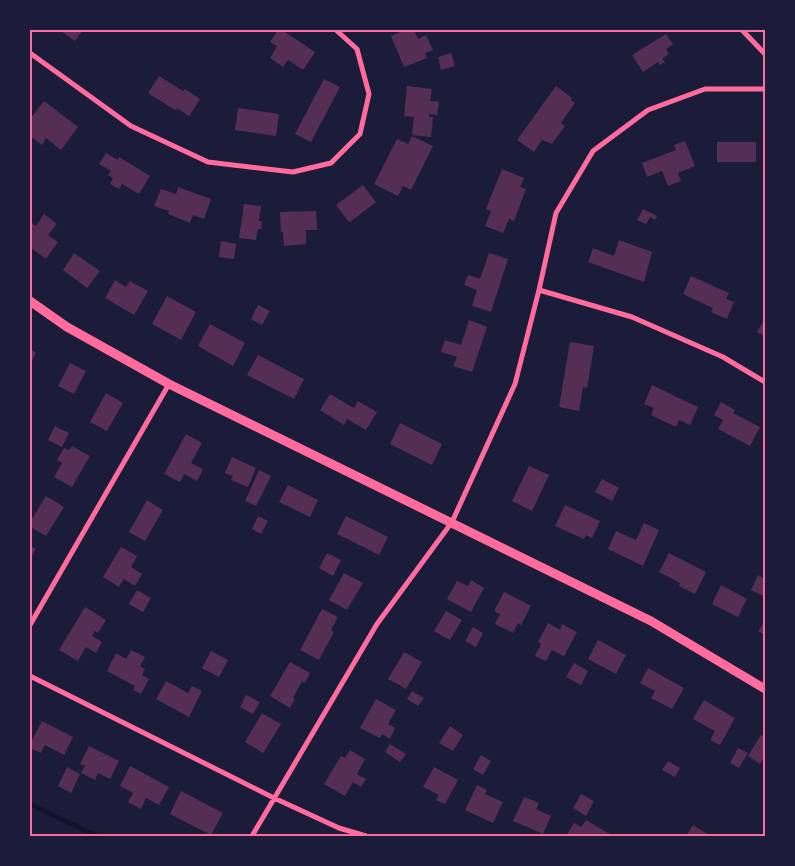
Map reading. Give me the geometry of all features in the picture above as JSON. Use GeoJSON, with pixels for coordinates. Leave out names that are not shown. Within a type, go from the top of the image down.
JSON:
{"type":"FeatureCollection","features":[{"type":"Feature","properties":{"kind":"street"},"geometry":{"type":"LineString","coordinates":[[30,53],[131,126],[208,162],[293,172],[331,163],[360,134],[369,94],[356,50],[336,30]]}},
{"type":"Feature","properties":{"kind":"street"},"geometry":{"type":"LineString","coordinates":[[742,30],[765,54]]}},
{"type":"Feature","properties":{"kind":"street"},"geometry":{"type":"LineString","coordinates":[[252,836],[377,624],[452,522],[515,384],[556,213],[592,151],[648,110],[705,89],[765,89]]}},
{"type":"Feature","properties":{"kind":"street"},"geometry":{"type":"LineString","coordinates":[[539,290],[632,317],[723,357],[765,382]]}},
{"type":"Feature","properties":{"kind":"street"},"geometry":{"type":"LineString","coordinates":[[30,301],[67,327],[169,384],[651,621],[765,689]]}},
{"type":"Feature","properties":{"kind":"street"},"geometry":{"type":"LineString","coordinates":[[30,625],[169,384]]}},
{"type":"Feature","properties":{"kind":"street"},"geometry":{"type":"LineString","coordinates":[[30,676],[274,798],[339,828],[366,836]]}},
{"type":"Feature","properties":{"kind":"building"},"geometry":{"type":"Polygon","coordinates":[[[59,30],[83,30],[75,41],[59,30]]]}},
{"type":"Feature","properties":{"kind":"building"},"geometry":{"type":"Polygon","coordinates":[[[278,30],[282,30],[315,52],[303,70],[288,60],[283,67],[270,58],[277,46],[270,42],[278,30]]]}},
{"type":"Feature","properties":{"kind":"building"},"geometry":{"type":"Polygon","coordinates":[[[405,30],[414,30],[418,39],[426,35],[433,50],[425,53],[427,58],[404,67],[391,36],[405,30]]]}},
{"type":"Feature","properties":{"kind":"building"},"geometry":{"type":"Polygon","coordinates":[[[666,34],[673,44],[666,49],[669,54],[662,59],[665,62],[660,65],[658,62],[643,72],[632,55],[666,34]]]}},
{"type":"Feature","properties":{"kind":"building"},"geometry":{"type":"Polygon","coordinates":[[[451,53],[455,66],[441,70],[438,57],[451,53]]]}},
{"type":"Feature","properties":{"kind":"building"},"geometry":{"type":"Polygon","coordinates":[[[159,76],[200,99],[189,116],[178,109],[175,110],[148,93],[159,76]]]}},
{"type":"Feature","properties":{"kind":"building"},"geometry":{"type":"Polygon","coordinates":[[[324,79],[340,87],[311,142],[295,134],[324,79]]]}},
{"type":"Feature","properties":{"kind":"building"},"geometry":{"type":"Polygon","coordinates":[[[407,86],[432,89],[430,101],[439,102],[437,115],[429,114],[429,117],[433,117],[431,137],[412,135],[414,117],[404,116],[407,86]]]}},
{"type":"Feature","properties":{"kind":"building"},"geometry":{"type":"Polygon","coordinates":[[[556,86],[572,98],[571,100],[575,103],[561,123],[565,126],[552,144],[542,140],[534,152],[517,140],[556,86]]]}},
{"type":"Feature","properties":{"kind":"building"},"geometry":{"type":"Polygon","coordinates":[[[44,101],[78,127],[61,150],[46,138],[42,145],[30,136],[32,128],[30,126],[30,119],[44,101]]]}},
{"type":"Feature","properties":{"kind":"building"},"geometry":{"type":"Polygon","coordinates":[[[238,108],[279,114],[276,136],[235,130],[238,108]]]}},
{"type":"Feature","properties":{"kind":"building"},"geometry":{"type":"Polygon","coordinates":[[[412,136],[433,146],[411,190],[403,186],[398,196],[374,184],[397,139],[408,144],[412,136]]]}},
{"type":"Feature","properties":{"kind":"building"},"geometry":{"type":"Polygon","coordinates":[[[685,141],[695,166],[678,173],[681,181],[668,186],[662,171],[647,177],[642,163],[676,150],[674,145],[685,141]]]}},
{"type":"Feature","properties":{"kind":"building"},"geometry":{"type":"Polygon","coordinates":[[[717,142],[756,142],[756,162],[717,162],[717,142]]]}},
{"type":"Feature","properties":{"kind":"building"},"geometry":{"type":"Polygon","coordinates":[[[106,153],[118,160],[119,157],[150,176],[139,194],[122,184],[119,189],[110,184],[113,178],[108,175],[111,171],[99,164],[106,153]]]}},
{"type":"Feature","properties":{"kind":"building"},"geometry":{"type":"Polygon","coordinates":[[[502,169],[524,178],[520,187],[526,189],[514,221],[509,219],[503,233],[485,226],[491,211],[486,209],[502,169]]]}},
{"type":"Feature","properties":{"kind":"building"},"geometry":{"type":"Polygon","coordinates":[[[363,185],[376,202],[350,222],[336,205],[363,185]]]}},
{"type":"Feature","properties":{"kind":"building"},"geometry":{"type":"Polygon","coordinates":[[[178,187],[211,199],[204,219],[193,215],[190,223],[168,214],[169,211],[154,206],[161,189],[176,194],[178,187]]]}},
{"type":"Feature","properties":{"kind":"building"},"geometry":{"type":"Polygon","coordinates":[[[244,204],[261,206],[259,221],[262,221],[261,229],[258,229],[256,240],[239,238],[244,204]]]}},
{"type":"Feature","properties":{"kind":"building"},"geometry":{"type":"Polygon","coordinates":[[[643,209],[657,216],[655,220],[650,217],[646,224],[637,220],[643,209]]]}},
{"type":"Feature","properties":{"kind":"building"},"geometry":{"type":"Polygon","coordinates":[[[316,211],[317,230],[306,230],[306,244],[284,246],[280,212],[316,211]]]}},
{"type":"Feature","properties":{"kind":"building"},"geometry":{"type":"Polygon","coordinates":[[[44,214],[57,224],[48,235],[58,242],[46,259],[30,247],[30,222],[36,226],[44,214]]]}},
{"type":"Feature","properties":{"kind":"building"},"geometry":{"type":"Polygon","coordinates":[[[619,240],[652,252],[644,282],[588,262],[593,248],[614,256],[619,240]]]}},
{"type":"Feature","properties":{"kind":"building"},"geometry":{"type":"Polygon","coordinates":[[[221,241],[236,244],[234,259],[219,257],[221,241]]]}},
{"type":"Feature","properties":{"kind":"building"},"geometry":{"type":"Polygon","coordinates":[[[74,253],[100,271],[87,288],[63,270],[74,253]]]}},
{"type":"Feature","properties":{"kind":"building"},"geometry":{"type":"Polygon","coordinates":[[[489,253],[508,259],[491,312],[472,306],[477,290],[464,285],[468,275],[480,279],[489,253]]]}},
{"type":"Feature","properties":{"kind":"building"},"geometry":{"type":"Polygon","coordinates":[[[691,276],[729,293],[726,299],[734,302],[727,319],[711,312],[713,308],[683,294],[691,276]]]}},
{"type":"Feature","properties":{"kind":"building"},"geometry":{"type":"Polygon","coordinates":[[[115,280],[126,287],[130,281],[148,291],[134,315],[105,298],[115,280]]]}},
{"type":"Feature","properties":{"kind":"building"},"geometry":{"type":"Polygon","coordinates":[[[167,296],[196,312],[181,340],[152,324],[167,296]]]}},
{"type":"Feature","properties":{"kind":"building"},"geometry":{"type":"Polygon","coordinates":[[[258,305],[270,311],[262,325],[251,319],[258,305]]]}},
{"type":"Feature","properties":{"kind":"building"},"geometry":{"type":"Polygon","coordinates":[[[765,318],[765,336],[757,332],[765,318]]]}},
{"type":"Feature","properties":{"kind":"building"},"geometry":{"type":"Polygon","coordinates":[[[469,320],[487,327],[472,372],[453,366],[457,357],[441,352],[445,340],[461,345],[469,320]]]}},
{"type":"Feature","properties":{"kind":"building"},"geometry":{"type":"Polygon","coordinates":[[[210,324],[245,343],[233,366],[198,346],[210,324]]]}},
{"type":"Feature","properties":{"kind":"building"},"geometry":{"type":"Polygon","coordinates":[[[570,342],[594,346],[587,388],[583,387],[579,411],[559,407],[570,342]]]}},
{"type":"Feature","properties":{"kind":"building"},"geometry":{"type":"Polygon","coordinates":[[[30,349],[36,353],[30,364],[30,349]]]}},
{"type":"Feature","properties":{"kind":"building"},"geometry":{"type":"Polygon","coordinates":[[[258,355],[304,379],[294,399],[247,375],[258,355]]]}},
{"type":"Feature","properties":{"kind":"building"},"geometry":{"type":"Polygon","coordinates":[[[70,363],[86,371],[74,394],[58,386],[70,363]]]}},
{"type":"Feature","properties":{"kind":"building"},"geometry":{"type":"Polygon","coordinates":[[[652,385],[698,407],[690,425],[679,420],[676,427],[651,415],[654,408],[644,404],[652,385]]]}},
{"type":"Feature","properties":{"kind":"building"},"geometry":{"type":"Polygon","coordinates":[[[106,393],[123,403],[107,431],[90,422],[106,393]]]}},
{"type":"Feature","properties":{"kind":"building"},"geometry":{"type":"Polygon","coordinates":[[[330,394],[354,408],[358,401],[377,412],[366,430],[347,419],[344,425],[320,410],[330,394]]]}},
{"type":"Feature","properties":{"kind":"building"},"geometry":{"type":"Polygon","coordinates":[[[721,402],[735,410],[733,413],[760,427],[750,446],[718,429],[723,420],[714,415],[721,402]]]}},
{"type":"Feature","properties":{"kind":"building"},"geometry":{"type":"Polygon","coordinates":[[[400,423],[442,444],[432,465],[390,444],[400,423]]]}},
{"type":"Feature","properties":{"kind":"building"},"geometry":{"type":"Polygon","coordinates":[[[55,426],[69,433],[62,447],[48,440],[55,426]]]}},
{"type":"Feature","properties":{"kind":"building"},"geometry":{"type":"Polygon","coordinates":[[[186,434],[202,443],[191,463],[203,469],[197,481],[184,474],[180,482],[164,474],[186,434]]]}},
{"type":"Feature","properties":{"kind":"building"},"geometry":{"type":"Polygon","coordinates":[[[72,446],[90,456],[72,487],[54,477],[62,463],[57,460],[64,448],[69,450],[72,446]]]}},
{"type":"Feature","properties":{"kind":"building"},"geometry":{"type":"Polygon","coordinates":[[[232,457],[256,468],[248,487],[231,480],[233,476],[225,473],[232,457]]]}},
{"type":"Feature","properties":{"kind":"building"},"geometry":{"type":"Polygon","coordinates":[[[529,466],[549,475],[532,511],[512,501],[529,466]]]}},
{"type":"Feature","properties":{"kind":"building"},"geometry":{"type":"Polygon","coordinates":[[[259,470],[271,476],[256,506],[245,501],[259,470]]]}},
{"type":"Feature","properties":{"kind":"building"},"geometry":{"type":"Polygon","coordinates":[[[602,479],[619,488],[612,501],[595,492],[602,479]]]}},
{"type":"Feature","properties":{"kind":"building"},"geometry":{"type":"Polygon","coordinates":[[[288,485],[318,500],[310,517],[279,502],[288,485]]]}},
{"type":"Feature","properties":{"kind":"building"},"geometry":{"type":"Polygon","coordinates":[[[46,496],[64,507],[46,536],[30,527],[30,522],[46,496]]]}},
{"type":"Feature","properties":{"kind":"building"},"geometry":{"type":"Polygon","coordinates":[[[147,500],[163,510],[145,541],[129,532],[147,500]]]}},
{"type":"Feature","properties":{"kind":"building"},"geometry":{"type":"Polygon","coordinates":[[[565,505],[600,521],[592,538],[586,535],[584,539],[555,526],[565,505]]]}},
{"type":"Feature","properties":{"kind":"building"},"geometry":{"type":"Polygon","coordinates":[[[258,516],[268,521],[261,534],[252,529],[258,516]]]}},
{"type":"Feature","properties":{"kind":"building"},"geometry":{"type":"Polygon","coordinates":[[[346,516],[388,537],[379,555],[337,534],[346,516]]]}},
{"type":"Feature","properties":{"kind":"building"},"geometry":{"type":"Polygon","coordinates":[[[644,523],[659,530],[643,566],[608,549],[616,531],[636,540],[644,523]]]}},
{"type":"Feature","properties":{"kind":"building"},"geometry":{"type":"Polygon","coordinates":[[[30,546],[36,549],[30,559],[30,546]]]}},
{"type":"Feature","properties":{"kind":"building"},"geometry":{"type":"Polygon","coordinates":[[[121,547],[137,556],[131,567],[142,574],[135,586],[124,579],[119,587],[103,577],[121,547]]]}},
{"type":"Feature","properties":{"kind":"building"},"geometry":{"type":"Polygon","coordinates":[[[327,553],[341,560],[333,576],[319,568],[327,553]]]}},
{"type":"Feature","properties":{"kind":"building"},"geometry":{"type":"Polygon","coordinates":[[[669,553],[706,572],[695,594],[679,586],[680,583],[659,572],[669,553]]]}},
{"type":"Feature","properties":{"kind":"building"},"geometry":{"type":"Polygon","coordinates":[[[344,573],[363,583],[347,610],[329,600],[344,573]]]}},
{"type":"Feature","properties":{"kind":"building"},"geometry":{"type":"Polygon","coordinates":[[[758,575],[765,579],[765,597],[751,590],[758,575]]]}},
{"type":"Feature","properties":{"kind":"building"},"geometry":{"type":"Polygon","coordinates":[[[471,580],[484,588],[471,612],[447,599],[457,581],[468,586],[471,580]]]}},
{"type":"Feature","properties":{"kind":"building"},"geometry":{"type":"Polygon","coordinates":[[[721,585],[747,599],[738,617],[712,604],[721,585]]]}},
{"type":"Feature","properties":{"kind":"building"},"geometry":{"type":"Polygon","coordinates":[[[137,590],[151,598],[143,612],[129,604],[137,590]]]}},
{"type":"Feature","properties":{"kind":"building"},"geometry":{"type":"Polygon","coordinates":[[[504,592],[531,606],[521,625],[518,623],[513,633],[495,624],[500,614],[494,611],[504,592]]]}},
{"type":"Feature","properties":{"kind":"building"},"geometry":{"type":"Polygon","coordinates":[[[85,607],[106,620],[98,633],[95,631],[92,636],[102,642],[96,653],[86,647],[78,661],[59,650],[85,607]]]}},
{"type":"Feature","properties":{"kind":"building"},"geometry":{"type":"Polygon","coordinates":[[[322,609],[338,617],[331,630],[334,632],[319,660],[300,650],[322,609]]]}},
{"type":"Feature","properties":{"kind":"building"},"geometry":{"type":"Polygon","coordinates":[[[446,611],[462,620],[450,640],[434,631],[446,611]]]}},
{"type":"Feature","properties":{"kind":"building"},"geometry":{"type":"Polygon","coordinates":[[[765,621],[765,635],[758,631],[765,621]]]}},
{"type":"Feature","properties":{"kind":"building"},"geometry":{"type":"Polygon","coordinates":[[[548,623],[560,630],[562,624],[577,632],[564,656],[552,650],[546,661],[535,656],[541,644],[538,642],[548,623]]]}},
{"type":"Feature","properties":{"kind":"building"},"geometry":{"type":"Polygon","coordinates":[[[473,627],[483,633],[476,647],[465,641],[473,627]]]}},
{"type":"Feature","properties":{"kind":"building"},"geometry":{"type":"Polygon","coordinates":[[[598,640],[626,655],[616,674],[588,659],[598,640]]]}},
{"type":"Feature","properties":{"kind":"building"},"geometry":{"type":"Polygon","coordinates":[[[131,650],[145,657],[140,666],[145,669],[142,675],[149,679],[141,694],[133,690],[135,686],[107,671],[116,653],[126,659],[131,650]]]}},
{"type":"Feature","properties":{"kind":"building"},"geometry":{"type":"Polygon","coordinates":[[[211,651],[228,660],[219,677],[202,668],[211,651]]]}},
{"type":"Feature","properties":{"kind":"building"},"geometry":{"type":"Polygon","coordinates":[[[404,652],[422,662],[406,689],[388,679],[404,652]]]}},
{"type":"Feature","properties":{"kind":"building"},"geometry":{"type":"Polygon","coordinates":[[[290,662],[310,673],[305,683],[302,681],[290,708],[270,696],[290,662]]]}},
{"type":"Feature","properties":{"kind":"building"},"geometry":{"type":"Polygon","coordinates":[[[574,663],[588,671],[581,685],[566,677],[574,663]]]}},
{"type":"Feature","properties":{"kind":"building"},"geometry":{"type":"Polygon","coordinates":[[[648,668],[684,688],[672,709],[651,698],[655,691],[640,683],[648,668]]]}},
{"type":"Feature","properties":{"kind":"building"},"geometry":{"type":"Polygon","coordinates":[[[166,681],[188,693],[192,686],[202,691],[189,717],[156,699],[166,681]]]}},
{"type":"Feature","properties":{"kind":"building"},"geometry":{"type":"Polygon","coordinates":[[[412,691],[424,698],[418,706],[407,699],[412,691]]]}},
{"type":"Feature","properties":{"kind":"building"},"geometry":{"type":"Polygon","coordinates":[[[246,695],[260,702],[253,714],[240,707],[246,695]]]}},
{"type":"Feature","properties":{"kind":"building"},"geometry":{"type":"Polygon","coordinates":[[[376,699],[396,710],[388,724],[395,728],[390,739],[382,734],[380,738],[360,728],[376,699]]]}},
{"type":"Feature","properties":{"kind":"building"},"geometry":{"type":"Polygon","coordinates":[[[704,700],[735,718],[720,745],[710,740],[715,731],[693,719],[704,700]]]}},
{"type":"Feature","properties":{"kind":"building"},"geometry":{"type":"Polygon","coordinates":[[[262,713],[281,724],[263,753],[245,742],[262,713]]]}},
{"type":"Feature","properties":{"kind":"building"},"geometry":{"type":"Polygon","coordinates":[[[42,721],[73,737],[64,755],[45,745],[41,753],[30,748],[30,744],[42,721]]]}},
{"type":"Feature","properties":{"kind":"building"},"geometry":{"type":"Polygon","coordinates":[[[450,726],[463,735],[453,751],[439,743],[450,726]]]}},
{"type":"Feature","properties":{"kind":"building"},"geometry":{"type":"Polygon","coordinates":[[[761,735],[765,737],[765,760],[763,759],[760,764],[748,756],[761,735]]]}},
{"type":"Feature","properties":{"kind":"building"},"geometry":{"type":"Polygon","coordinates":[[[390,744],[406,754],[400,762],[385,752],[390,744]]]}},
{"type":"Feature","properties":{"kind":"building"},"geometry":{"type":"Polygon","coordinates":[[[89,746],[119,761],[110,779],[98,773],[95,780],[81,773],[85,766],[80,764],[89,746]]]}},
{"type":"Feature","properties":{"kind":"building"},"geometry":{"type":"Polygon","coordinates":[[[738,748],[748,753],[739,768],[730,763],[738,748]]]}},
{"type":"Feature","properties":{"kind":"building"},"geometry":{"type":"Polygon","coordinates":[[[350,750],[365,759],[357,774],[366,779],[361,787],[353,782],[345,796],[324,784],[341,756],[345,758],[350,750]]]}},
{"type":"Feature","properties":{"kind":"building"},"geometry":{"type":"Polygon","coordinates":[[[481,755],[491,761],[483,775],[473,769],[481,755]]]}},
{"type":"Feature","properties":{"kind":"building"},"geometry":{"type":"Polygon","coordinates":[[[668,761],[680,768],[675,777],[662,770],[668,761]]]}},
{"type":"Feature","properties":{"kind":"building"},"geometry":{"type":"Polygon","coordinates":[[[130,766],[169,787],[159,805],[146,798],[141,809],[128,802],[133,793],[120,786],[130,766]]]}},
{"type":"Feature","properties":{"kind":"building"},"geometry":{"type":"Polygon","coordinates":[[[67,767],[80,774],[71,793],[58,786],[67,767]]]}},
{"type":"Feature","properties":{"kind":"building"},"geometry":{"type":"Polygon","coordinates":[[[434,767],[458,780],[445,804],[436,800],[439,795],[423,787],[434,767]]]}},
{"type":"Feature","properties":{"kind":"building"},"geometry":{"type":"Polygon","coordinates":[[[477,785],[487,790],[485,794],[503,802],[493,823],[465,810],[477,785]]]}},
{"type":"Feature","properties":{"kind":"building"},"geometry":{"type":"Polygon","coordinates":[[[181,791],[223,813],[211,835],[170,814],[181,791]]]}},
{"type":"Feature","properties":{"kind":"building"},"geometry":{"type":"Polygon","coordinates":[[[581,794],[594,801],[586,816],[573,808],[581,794]]]}},
{"type":"Feature","properties":{"kind":"building"},"geometry":{"type":"Polygon","coordinates":[[[524,797],[539,803],[536,809],[551,816],[543,834],[513,821],[524,797]]]}},
{"type":"Feature","properties":{"kind":"building"},"geometry":{"type":"Polygon","coordinates":[[[586,820],[613,836],[566,836],[574,823],[581,827],[586,820]]]}},
{"type":"Feature","properties":{"kind":"building"},"geometry":{"type":"Polygon","coordinates":[[[693,825],[709,835],[686,836],[693,825]]]}},
{"type":"Feature","properties":{"kind":"waterway"},"geometry":{"type":"LineString","coordinates":[[30,804],[97,836]]}}]}
